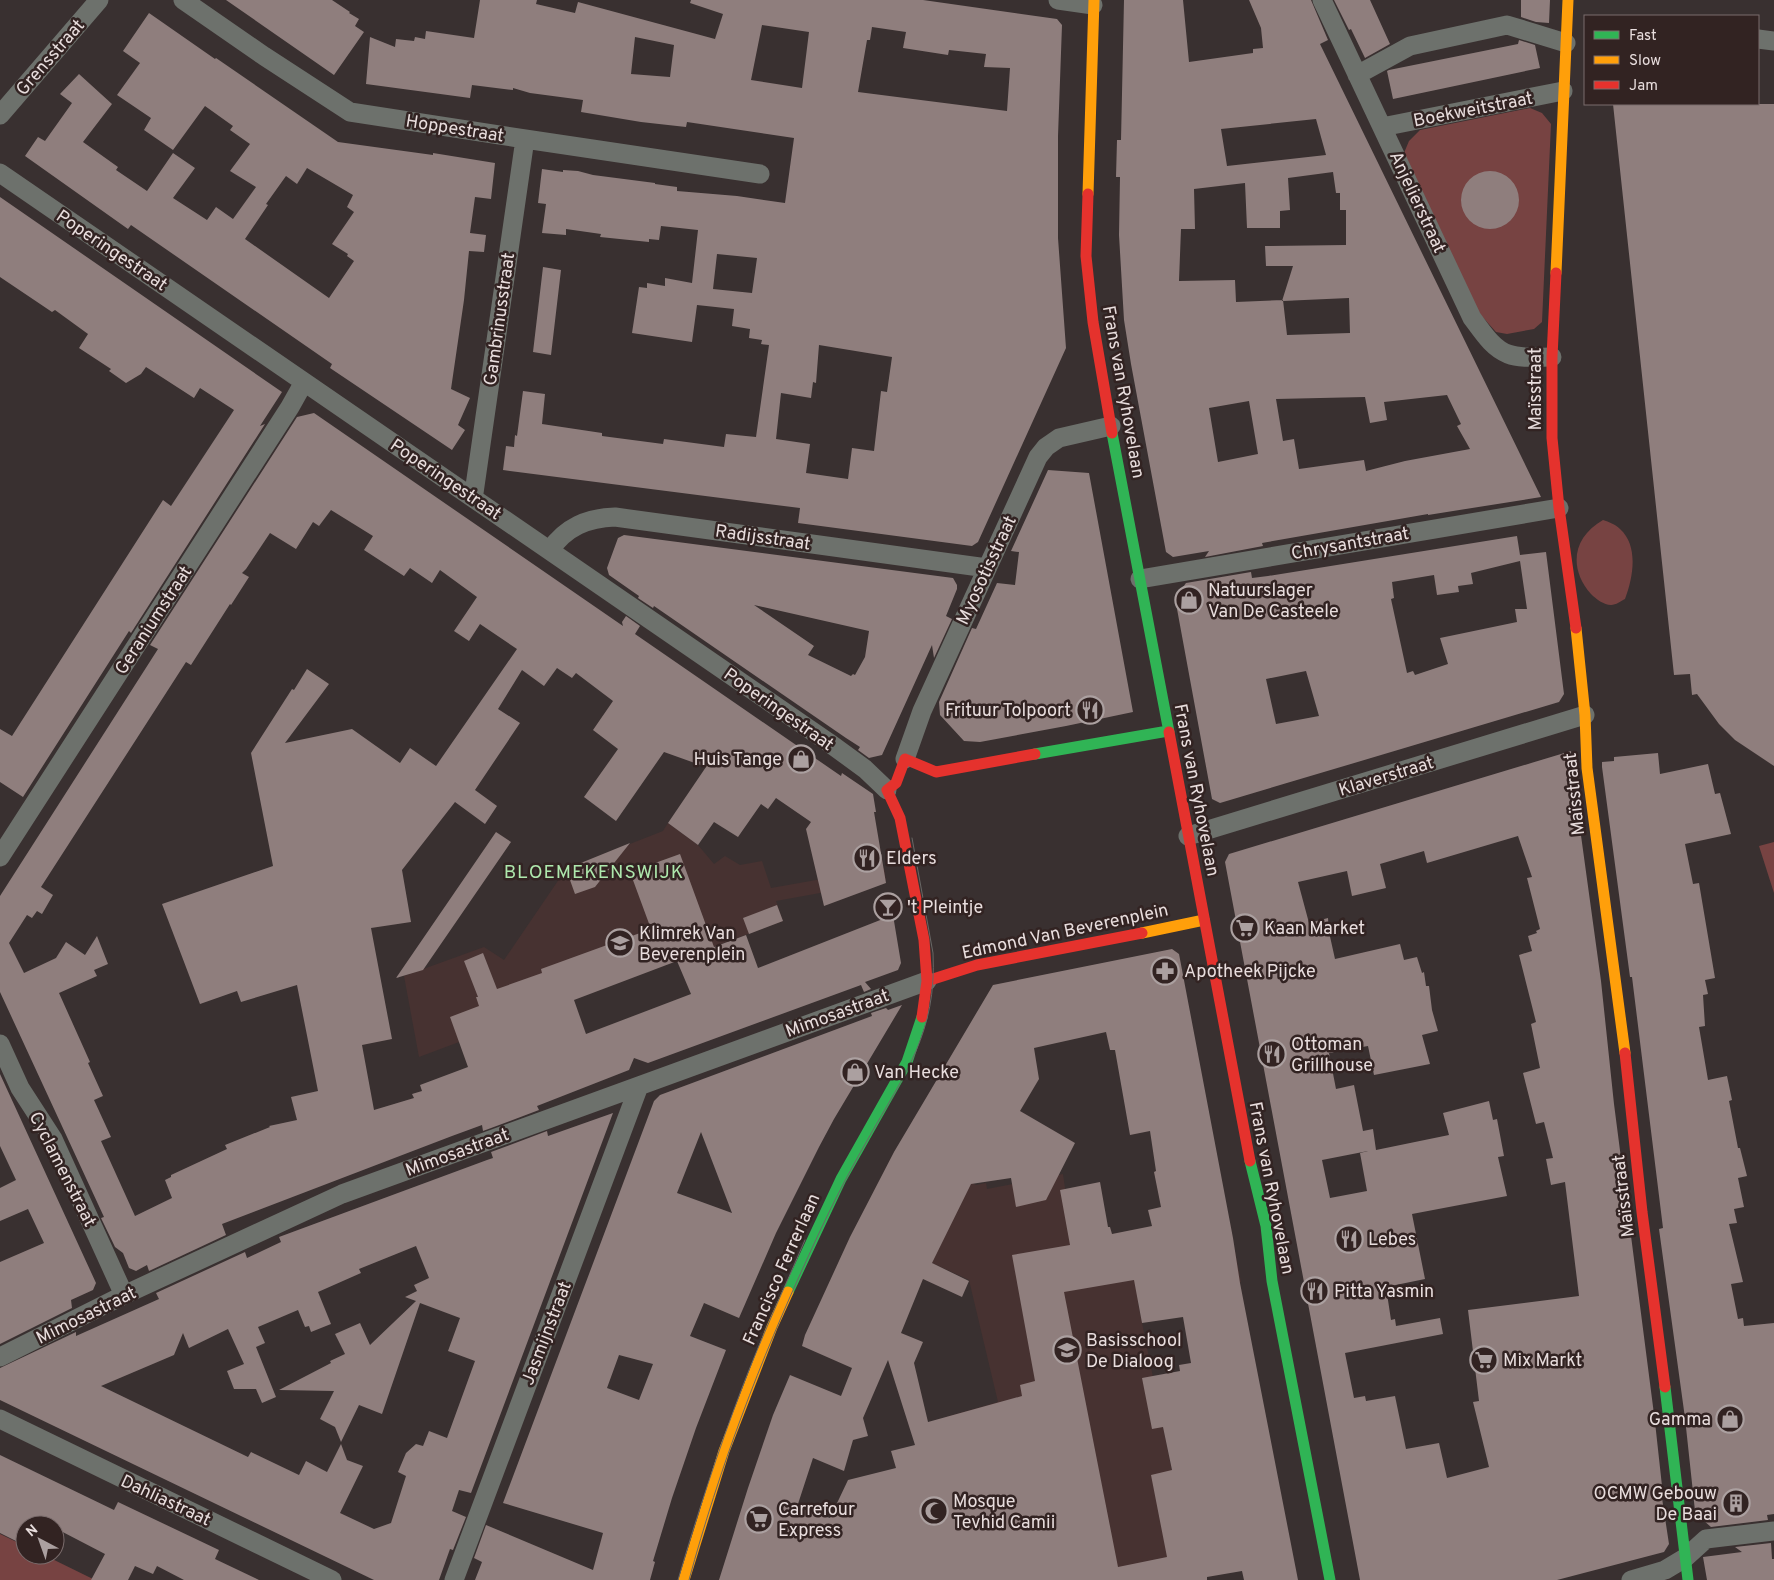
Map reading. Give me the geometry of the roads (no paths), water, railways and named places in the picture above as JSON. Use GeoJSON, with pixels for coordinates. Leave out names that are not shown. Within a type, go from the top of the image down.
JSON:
{"type":"FeatureCollection","features":[{"type":"Feature","properties":{"kind":"street","name":"Grensstraat"},"geometry":{"type":"LineString","coordinates":[[0,115],[99,0]]}},
{"type":"Feature","properties":{"kind":"street","name":"Hoppestraat"},"geometry":{"type":"LineString","coordinates":[[183,0],[350,112],[525,140],[760,174]]}},
{"type":"Feature","properties":{"kind":"street"},"geometry":{"type":"LineString","coordinates":[[1058,0],[1094,2]]}},
{"type":"Feature","properties":{"kind":"street","name":"Anjelierstraat"},"geometry":{"type":"LineString","coordinates":[[1322,0],[1472,318],[1488,339],[1507,354],[1552,357]]}},
{"type":"Feature","properties":{"kind":"street","name":"Maïsstraat"},"geometry":{"type":"LineString","coordinates":[[1568,0],[1552,357],[1552,438],[1559,508],[1572,593],[1585,715],[1587,768],[1620,1012],[1642,1212],[1670,1420],[1688,1580]]}},
{"type":"Feature","properties":{"kind":"street","name":"Frans van Ryhovelaan"},"geometry":{"type":"LineString","coordinates":[[1094,2],[1086,256],[1093,322],[1110,426],[1254,1185],[1262,1205],[1266,1226],[1272,1281],[1330,1580]]}},
{"type":"Feature","properties":{"kind":"street"},"geometry":{"type":"LineString","coordinates":[[1357,75],[1410,46],[1507,25],[1566,43]]}},
{"type":"Feature","properties":{"kind":"street"},"geometry":{"type":"LineString","coordinates":[[1759,39],[1774,41]]}},
{"type":"Feature","properties":{"kind":"street","name":"Boekweitstraat"},"geometry":{"type":"LineString","coordinates":[[1382,127],[1563,91]]}},
{"type":"Feature","properties":{"kind":"street","name":"Gambrinusstraat"},"geometry":{"type":"LineString","coordinates":[[472,497],[476,483],[525,140]]}},
{"type":"Feature","properties":{"kind":"street","name":"Poperingestraat"},"geometry":{"type":"LineString","coordinates":[[0,174],[860,764],[887,790]]}},
{"type":"Feature","properties":{"kind":"street","name":"Geraniumstraat"},"geometry":{"type":"LineString","coordinates":[[0,857],[290,407],[304,382]]}},
{"type":"Feature","properties":{"kind":"street","name":"Myosotisstraat"},"geometry":{"type":"LineString","coordinates":[[905,759],[922,711],[1038,457],[1046,447],[1059,438],[1110,426]]}},
{"type":"Feature","properties":{"kind":"street","name":"Chrysantstraat"},"geometry":{"type":"LineString","coordinates":[[1140,579],[1559,508]]}},
{"type":"Feature","properties":{"kind":"street","name":"Radijsstraat"},"geometry":{"type":"LineString","coordinates":[[550,550],[558,539],[572,527],[585,521],[615,517],[986,568]]}},
{"type":"Feature","properties":{"kind":"street","name":"Klaverstraat"},"geometry":{"type":"LineString","coordinates":[[1188,836],[1585,715]]}},
{"type":"Feature","properties":{"kind":"street"},"geometry":{"type":"LineString","coordinates":[[927,981],[924,940],[908,854],[900,818],[887,790],[896,783],[905,759],[936,772],[1168,731]]}},
{"type":"Feature","properties":{"kind":"street","name":"Edmond Van Beverenplein"},"geometry":{"type":"LineString","coordinates":[[927,981],[977,965],[1204,920]]}},
{"type":"Feature","properties":{"kind":"street","name":"Mimosastraat"},"geometry":{"type":"LineString","coordinates":[[0,1357],[124,1295],[342,1194],[927,981]]}},
{"type":"Feature","properties":{"kind":"street","name":"Francisco Ferrerlaan"},"geometry":{"type":"LineString","coordinates":[[684,1580],[724,1451],[769,1335],[805,1252],[841,1179],[907,1062],[921,1022],[927,981]]}},
{"type":"Feature","properties":{"kind":"street","name":"Cyclamenstraat"},"geometry":{"type":"LineString","coordinates":[[0,1044],[20,1088],[53,1139],[124,1295]]}},
{"type":"Feature","properties":{"kind":"street","name":"Jasmijnstraat"},"geometry":{"type":"LineString","coordinates":[[454,1580],[639,1086]]}},
{"type":"Feature","properties":{"kind":"street","name":"Dahliastraat"},"geometry":{"type":"LineString","coordinates":[[0,1419],[332,1580]]}},
{"type":"Feature","properties":{"kind":"street"},"geometry":{"type":"LineString","coordinates":[[1631,1580],[1665,1570],[1685,1558],[1706,1539],[1774,1531]]}},
{"type":"Feature","properties":{"kind":"tram line"},"geometry":{"type":"LineString","coordinates":[[689,1580],[727,1456],[790,1296],[829,1212],[906,1072],[924,1030],[930,1007],[933,981],[933,953],[912,838]]}},
{"type":"Feature","properties":{"kind":"tram line"},"geometry":{"type":"LineString","coordinates":[[678,1580],[708,1483],[733,1412],[805,1240]]}},
{"type":"Feature","properties":{"kind":"place","name":"Natuurslager Van De Casteele"},"geometry":{"type":"Point","coordinates":[1189,600]}},
{"type":"Feature","properties":{"kind":"place","name":"Frituur Tolpoort"},"geometry":{"type":"Point","coordinates":[1090,710]}},
{"type":"Feature","properties":{"kind":"place","name":"Huis Tange"},"geometry":{"type":"Point","coordinates":[801,759]}},
{"type":"Feature","properties":{"kind":"place","name":"Elders"},"geometry":{"type":"Point","coordinates":[867,858]}},
{"type":"Feature","properties":{"kind":"place","name":"'t Pleintje"},"geometry":{"type":"Point","coordinates":[888,907]}},
{"type":"Feature","properties":{"kind":"place","name":"Kaan Market"},"geometry":{"type":"Point","coordinates":[1245,928]}},
{"type":"Feature","properties":{"kind":"place","name":"Klimrek Van Beverenplein"},"geometry":{"type":"Point","coordinates":[620,943]}},
{"type":"Feature","properties":{"kind":"place","name":"Apotheek Pijcke"},"geometry":{"type":"Point","coordinates":[1165,971]}},
{"type":"Feature","properties":{"kind":"place","name":"Ottoman Grillhouse"},"geometry":{"type":"Point","coordinates":[1272,1054]}},
{"type":"Feature","properties":{"kind":"place","name":"Van Hecke"},"geometry":{"type":"Point","coordinates":[855,1072]}},
{"type":"Feature","properties":{"kind":"place","name":"Lebes"},"geometry":{"type":"Point","coordinates":[1349,1239]}},
{"type":"Feature","properties":{"kind":"place","name":"Pitta Yasmin"},"geometry":{"type":"Point","coordinates":[1315,1291]}},
{"type":"Feature","properties":{"kind":"place","name":"Basisschool De Dialoog"},"geometry":{"type":"Point","coordinates":[1067,1350]}},
{"type":"Feature","properties":{"kind":"place","name":"Mix Markt"},"geometry":{"type":"Point","coordinates":[1484,1360]}},
{"type":"Feature","properties":{"kind":"place","name":"Gamma"},"geometry":{"type":"Point","coordinates":[1730,1419]}},
{"type":"Feature","properties":{"kind":"place","name":"OCMW Gebouw De Baai"},"geometry":{"type":"Point","coordinates":[1736,1503]}},
{"type":"Feature","properties":{"kind":"place","name":"Mosque Tevhid Camii"},"geometry":{"type":"Point","coordinates":[934,1511]}},
{"type":"Feature","properties":{"kind":"place","name":"Carrefour Express"},"geometry":{"type":"Point","coordinates":[759,1519]}},
{"type":"Feature","properties":{"kind":"district","name":"BLOEMEKENSWIJK"},"geometry":{"type":"Point","coordinates":[594,871]}}]}
